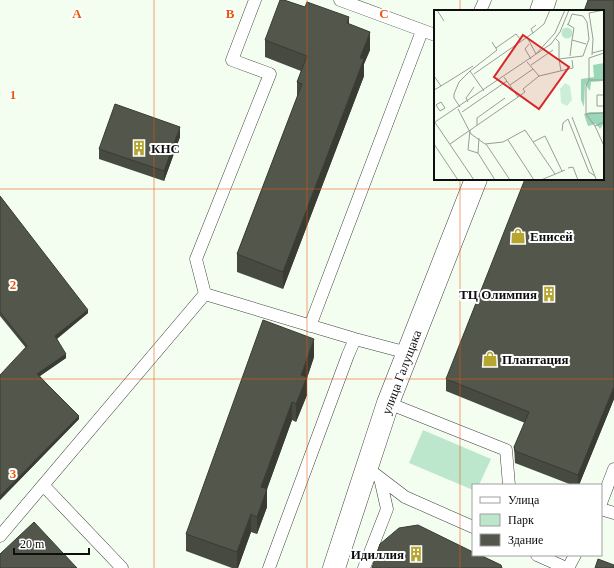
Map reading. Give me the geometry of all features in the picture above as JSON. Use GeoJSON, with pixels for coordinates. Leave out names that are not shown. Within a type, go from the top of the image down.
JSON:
{"type":"FeatureCollection","features":[{"type":"Feature","properties":{"kind":"street"},"geometry":{"type":"LineString","coordinates":[[541,10],[545,0]]}},
{"type":"Feature","properties":{"kind":"street","name":"улица Галущака"},"geometry":{"type":"LineString","coordinates":[[334,568],[373,473],[388,403],[476,180]]}},
{"type":"Feature","properties":{"kind":"lane"},"geometry":{"type":"LineString","coordinates":[[205,294],[196,259],[270,74],[232,60],[254,0]]}},
{"type":"Feature","properties":{"kind":"lane"},"geometry":{"type":"LineString","coordinates":[[340,0],[434,35]]}},
{"type":"Feature","properties":{"kind":"lane"},"geometry":{"type":"LineString","coordinates":[[480,10],[484,0]]}},
{"type":"Feature","properties":{"kind":"lane"},"geometry":{"type":"LineString","coordinates":[[310,326],[422,31]]}},
{"type":"Feature","properties":{"kind":"lane"},"geometry":{"type":"LineString","coordinates":[[205,294],[310,326],[408,353]]}},
{"type":"Feature","properties":{"kind":"lane"},"geometry":{"type":"LineString","coordinates":[[0,536],[205,294]]}},
{"type":"Feature","properties":{"kind":"lane"},"geometry":{"type":"LineString","coordinates":[[269,568],[355,339]]}},
{"type":"Feature","properties":{"kind":"lane"},"geometry":{"type":"LineString","coordinates":[[388,403],[506,450],[509,484]]}},
{"type":"Feature","properties":{"kind":"lane"},"geometry":{"type":"LineString","coordinates":[[602,500],[614,469]]}},
{"type":"Feature","properties":{"kind":"lane"},"geometry":{"type":"LineString","coordinates":[[373,473],[405,497],[472,527]]}},
{"type":"Feature","properties":{"kind":"lane"},"geometry":{"type":"LineString","coordinates":[[364,568],[387,509],[373,473]]}},
{"type":"Feature","properties":{"kind":"lane"},"geometry":{"type":"LineString","coordinates":[[43,485],[122,568]]}},
{"type":"Feature","properties":{"kind":"lane"},"geometry":{"type":"LineString","coordinates":[[602,509],[614,513]]}},
{"type":"Feature","properties":{"kind":"lane"},"geometry":{"type":"LineString","coordinates":[[539,556],[567,568],[574,556]]}},
{"type":"Feature","properties":{"kind":"green space"},"geometry":{"type":"Polygon","coordinates":[[[423,430],[491,459],[479,484],[472,484],[472,490],[409,463],[423,430]]]}},
{"type":"Feature","properties":{"kind":"building"},"geometry":{"type":"Polygon","coordinates":[[[280,0],[305,7],[307,2],[349,17],[347,23],[370,32],[360,58],[364,59],[283,272],[237,254],[302,84],[297,82],[307,56],[265,40],[280,0]]]}},
{"type":"Feature","properties":{"kind":"building","name":"ТЦ Олимпия"},"geometry":{"type":"Polygon","coordinates":[[[588,0],[614,0],[614,387],[578,475],[515,451],[514,447],[529,412],[446,379],[525,180],[604,180],[604,10],[584,10],[588,0]]]}},
{"type":"Feature","properties":{"kind":"building","name":"КНС"},"geometry":{"type":"Polygon","coordinates":[[[115,104],[180,127],[164,171],[99,149],[115,104]]]}},
{"type":"Feature","properties":{"kind":"building"},"geometry":{"type":"Polygon","coordinates":[[[0,196],[88,310],[55,336],[66,354],[37,374],[79,416],[0,496],[0,375],[27,346],[0,312],[0,196]]]}},
{"type":"Feature","properties":{"kind":"building"},"geometry":{"type":"Polygon","coordinates":[[[263,320],[314,339],[301,375],[307,377],[296,404],[292,402],[261,487],[267,489],[257,517],[251,514],[237,552],[186,534],[263,320]]]}},
{"type":"Feature","properties":{"kind":"building"},"geometry":{"type":"Polygon","coordinates":[[[34,522],[77,568],[0,568],[0,554],[34,522]]]}},
{"type":"Feature","properties":{"kind":"building"},"geometry":{"type":"Polygon","coordinates":[[[418,525],[472,552],[472,556],[482,556],[501,565],[502,568],[372,568],[380,544],[399,528],[418,525]]]}},
{"type":"Feature","properties":{"kind":"building"},"geometry":{"type":"Polygon","coordinates":[[[598,559],[614,565],[614,568],[595,568],[598,559]]]}},
{"type":"Feature","properties":{"kind":"place","name":"КНС"},"geometry":{"type":"Point","coordinates":[139,148]}},
{"type":"Feature","properties":{"kind":"place","name":"Енисей"},"geometry":{"type":"Point","coordinates":[518,236]}},
{"type":"Feature","properties":{"kind":"place","name":"ТЦ Олимпия"},"geometry":{"type":"Point","coordinates":[549,294]}},
{"type":"Feature","properties":{"kind":"place","name":"Плантация"},"geometry":{"type":"Point","coordinates":[490,359]}},
{"type":"Feature","properties":{"kind":"place","name":"Идиллия"},"geometry":{"type":"Point","coordinates":[416,554]}}]}
